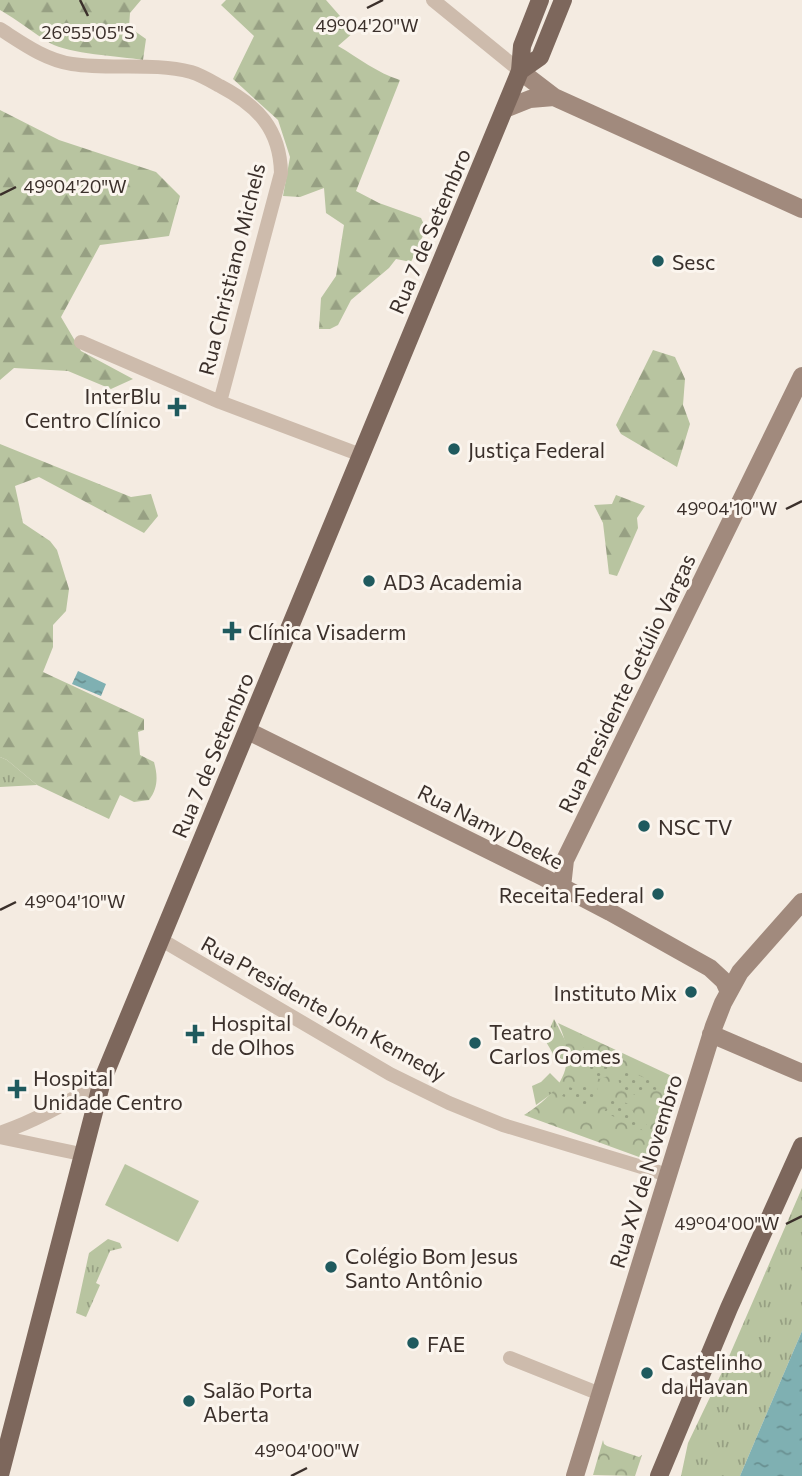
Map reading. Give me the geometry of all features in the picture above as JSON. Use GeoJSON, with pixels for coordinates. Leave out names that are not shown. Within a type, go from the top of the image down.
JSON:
{"type":"FeatureCollection","features":[{"type":"Feature","properties":{"kind":"main road","name":"Rua 7 de Setembro"},"geometry":{"type":"LineString","coordinates":[[0,1475],[102,1081],[520,71],[522,47],[540,0]]}},
{"type":"Feature","properties":{"kind":"main road","name":"Rua 7 de Setembro"},"geometry":{"type":"LineString","coordinates":[[520,71],[540,57],[563,0]]}},
{"type":"Feature","properties":{"kind":"main road"},"geometry":{"type":"LineString","coordinates":[[665,1471],[729,1308],[802,1146]]}},
{"type":"Feature","properties":{"kind":"street"},"geometry":{"type":"LineString","coordinates":[[433,0],[555,97],[802,209]]}},
{"type":"Feature","properties":{"kind":"street","name":"Rua Christiano Michels"},"geometry":{"type":"LineString","coordinates":[[0,29],[51,58],[72,64],[192,72],[237,95],[259,112],[274,136],[280,156],[281,173],[219,402],[361,455]]}},
{"type":"Feature","properties":{"kind":"street"},"geometry":{"type":"LineString","coordinates":[[505,108],[530,99],[555,97]]}},
{"type":"Feature","properties":{"kind":"street"},"geometry":{"type":"LineString","coordinates":[[81,342],[219,402]]}},
{"type":"Feature","properties":{"kind":"street","name":"Rua Presidente Getúlio Vargas"},"geometry":{"type":"LineString","coordinates":[[562,887],[565,860],[802,376]]}},
{"type":"Feature","properties":{"kind":"street","name":"Rua Namy Deeke"},"geometry":{"type":"LineString","coordinates":[[248,731],[562,887],[710,968],[724,981],[729,992]]}},
{"type":"Feature","properties":{"kind":"street","name":"Rua Presidente Getúlio Vargas"},"geometry":{"type":"LineString","coordinates":[[543,877],[565,860]]}},
{"type":"Feature","properties":{"kind":"street","name":"Rua XV de Novembro"},"geometry":{"type":"LineString","coordinates":[[575,1476],[711,1034],[740,972],[802,902]]}},
{"type":"Feature","properties":{"kind":"street","name":"Rua Presidente John Kennedy"},"geometry":{"type":"LineString","coordinates":[[160,939],[378,1068],[449,1102],[503,1125],[668,1175]]}},
{"type":"Feature","properties":{"kind":"street","name":"Rua Namy Deeke"},"geometry":{"type":"LineString","coordinates":[[710,968],[740,972]]}},
{"type":"Feature","properties":{"kind":"street"},"geometry":{"type":"LineString","coordinates":[[711,1034],[802,1073]]}},
{"type":"Feature","properties":{"kind":"street"},"geometry":{"type":"LineString","coordinates":[[0,1135],[102,1081]]}},
{"type":"Feature","properties":{"kind":"street"},"geometry":{"type":"LineString","coordinates":[[0,1135],[81,1154]]}},
{"type":"Feature","properties":{"kind":"street"},"geometry":{"type":"LineString","coordinates":[[510,1358],[600,1394]]}},
{"type":"Feature","properties":{"kind":"green space"},"geometry":{"type":"Polygon","coordinates":[[[0,0],[141,0],[130,13],[129,27],[146,39],[143,60],[58,47],[0,10],[0,0]]]}},
{"type":"Feature","properties":{"kind":"green space"},"geometry":{"type":"Polygon","coordinates":[[[226,0],[326,0],[354,32],[338,46],[400,80],[356,191],[379,203],[421,218],[426,229],[411,262],[396,259],[351,300],[338,325],[330,329],[319,329],[321,298],[336,276],[344,225],[326,213],[324,188],[300,197],[283,196],[290,157],[278,120],[233,79],[254,36],[221,5],[226,0]]]}},
{"type":"Feature","properties":{"kind":"green space"},"geometry":{"type":"Polygon","coordinates":[[[0,110],[59,140],[156,172],[180,196],[169,236],[100,245],[61,317],[81,351],[133,379],[111,389],[68,371],[14,368],[0,380],[0,110]]]}},
{"type":"Feature","properties":{"kind":"green space"},"geometry":{"type":"Polygon","coordinates":[[[653,350],[675,357],[685,379],[683,405],[690,424],[677,467],[621,434],[616,425],[653,350]]]}},
{"type":"Feature","properties":{"kind":"green space"},"geometry":{"type":"Polygon","coordinates":[[[0,444],[131,497],[151,494],[158,516],[144,533],[39,477],[15,486],[23,523],[50,541],[57,550],[69,589],[66,611],[53,625],[53,647],[43,672],[144,719],[144,730],[138,732],[140,755],[154,762],[156,786],[149,800],[134,802],[120,795],[109,819],[37,785],[0,757],[0,444]]]}},
{"type":"Feature","properties":{"kind":"green space"},"geometry":{"type":"Polygon","coordinates":[[[616,495],[645,506],[637,518],[638,528],[617,576],[609,574],[603,523],[594,505],[612,504],[616,495]]]}},
{"type":"Feature","properties":{"kind":"green space"},"geometry":{"type":"Polygon","coordinates":[[[0,757],[7,760],[37,785],[0,787],[0,757]]]}},
{"type":"Feature","properties":{"kind":"green space"},"geometry":{"type":"Polygon","coordinates":[[[554,1019],[566,1042],[567,1060],[553,1061],[552,1052],[545,1040],[554,1019]]]}},
{"type":"Feature","properties":{"kind":"green space"},"geometry":{"type":"Polygon","coordinates":[[[558,1023],[676,1078],[650,1161],[524,1115],[548,1097],[563,1076],[567,1052],[558,1023]]]}},
{"type":"Feature","properties":{"kind":"green space"},"geometry":{"type":"Polygon","coordinates":[[[580,1046],[612,1062],[608,1076],[600,1079],[591,1076],[586,1063],[579,1057],[580,1046]]]}},
{"type":"Feature","properties":{"kind":"green space"},"geometry":{"type":"Polygon","coordinates":[[[622,1068],[663,1086],[661,1092],[649,1088],[635,1095],[626,1090],[620,1085],[618,1077],[622,1068]]]}},
{"type":"Feature","properties":{"kind":"green space"},"geometry":{"type":"Polygon","coordinates":[[[550,1073],[560,1083],[554,1092],[536,1105],[532,1086],[550,1073]]]}},
{"type":"Feature","properties":{"kind":"green space"},"geometry":{"type":"Polygon","coordinates":[[[589,1083],[597,1087],[598,1097],[593,1108],[562,1096],[569,1087],[576,1089],[589,1083]]]}},
{"type":"Feature","properties":{"kind":"green space"},"geometry":{"type":"Polygon","coordinates":[[[616,1098],[630,1105],[635,1116],[647,1125],[644,1131],[604,1112],[611,1100],[616,1098]]]}},
{"type":"Feature","properties":{"kind":"green space"},"geometry":{"type":"Polygon","coordinates":[[[125,1164],[199,1201],[178,1242],[105,1205],[125,1164]]]}},
{"type":"Feature","properties":{"kind":"green space"},"geometry":{"type":"Polygon","coordinates":[[[802,1188],[802,1331],[740,1476],[681,1476],[688,1443],[724,1368],[802,1188]]]}},
{"type":"Feature","properties":{"kind":"green space"},"geometry":{"type":"Polygon","coordinates":[[[108,1239],[120,1243],[122,1248],[110,1251],[96,1283],[100,1285],[86,1317],[76,1313],[89,1253],[108,1239]]]}},
{"type":"Feature","properties":{"kind":"green space"},"geometry":{"type":"Polygon","coordinates":[[[603,1440],[607,1446],[639,1457],[642,1455],[635,1476],[593,1475],[603,1440]]]}},
{"type":"Feature","properties":{"kind":"water"},"geometry":{"type":"Polygon","coordinates":[[[78,671],[106,684],[101,696],[72,684],[78,671]]]}},
{"type":"Feature","properties":{"kind":"water"},"geometry":{"type":"Polygon","coordinates":[[[802,1331],[802,1476],[740,1476],[802,1331]]]}},
{"type":"Feature","properties":{"kind":"place","name":"Sesc"},"geometry":{"type":"Point","coordinates":[658,261]}},
{"type":"Feature","properties":{"kind":"place","name":"InterBlu Centro Clínico"},"geometry":{"type":"Point","coordinates":[177,407]}},
{"type":"Feature","properties":{"kind":"place","name":"Justiça Federal"},"geometry":{"type":"Point","coordinates":[454,449]}},
{"type":"Feature","properties":{"kind":"place","name":"AD3 Academia"},"geometry":{"type":"Point","coordinates":[369,581]}},
{"type":"Feature","properties":{"kind":"place","name":"Clínica Visaderm"},"geometry":{"type":"Point","coordinates":[232,631]}},
{"type":"Feature","properties":{"kind":"place","name":"NSC TV"},"geometry":{"type":"Point","coordinates":[644,826]}},
{"type":"Feature","properties":{"kind":"place","name":"Receita Federal"},"geometry":{"type":"Point","coordinates":[658,894]}},
{"type":"Feature","properties":{"kind":"place","name":"Instituto Mix"},"geometry":{"type":"Point","coordinates":[691,992]}},
{"type":"Feature","properties":{"kind":"place","name":"Hospital de Olhos"},"geometry":{"type":"Point","coordinates":[195,1034]}},
{"type":"Feature","properties":{"kind":"place","name":"Teatro Carlos Gomes"},"geometry":{"type":"Point","coordinates":[475,1043]}},
{"type":"Feature","properties":{"kind":"place","name":"Hospital Unidade Centro"},"geometry":{"type":"Point","coordinates":[17,1089]}},
{"type":"Feature","properties":{"kind":"place","name":"Colégio Bom Jesus Santo Antônio"},"geometry":{"type":"Point","coordinates":[331,1267]}},
{"type":"Feature","properties":{"kind":"place","name":"FAE"},"geometry":{"type":"Point","coordinates":[413,1343]}},
{"type":"Feature","properties":{"kind":"place","name":"Castelinho da Havan"},"geometry":{"type":"Point","coordinates":[647,1373]}},
{"type":"Feature","properties":{"kind":"place","name":"Salão Porta Aberta"},"geometry":{"type":"Point","coordinates":[189,1401]}}]}
